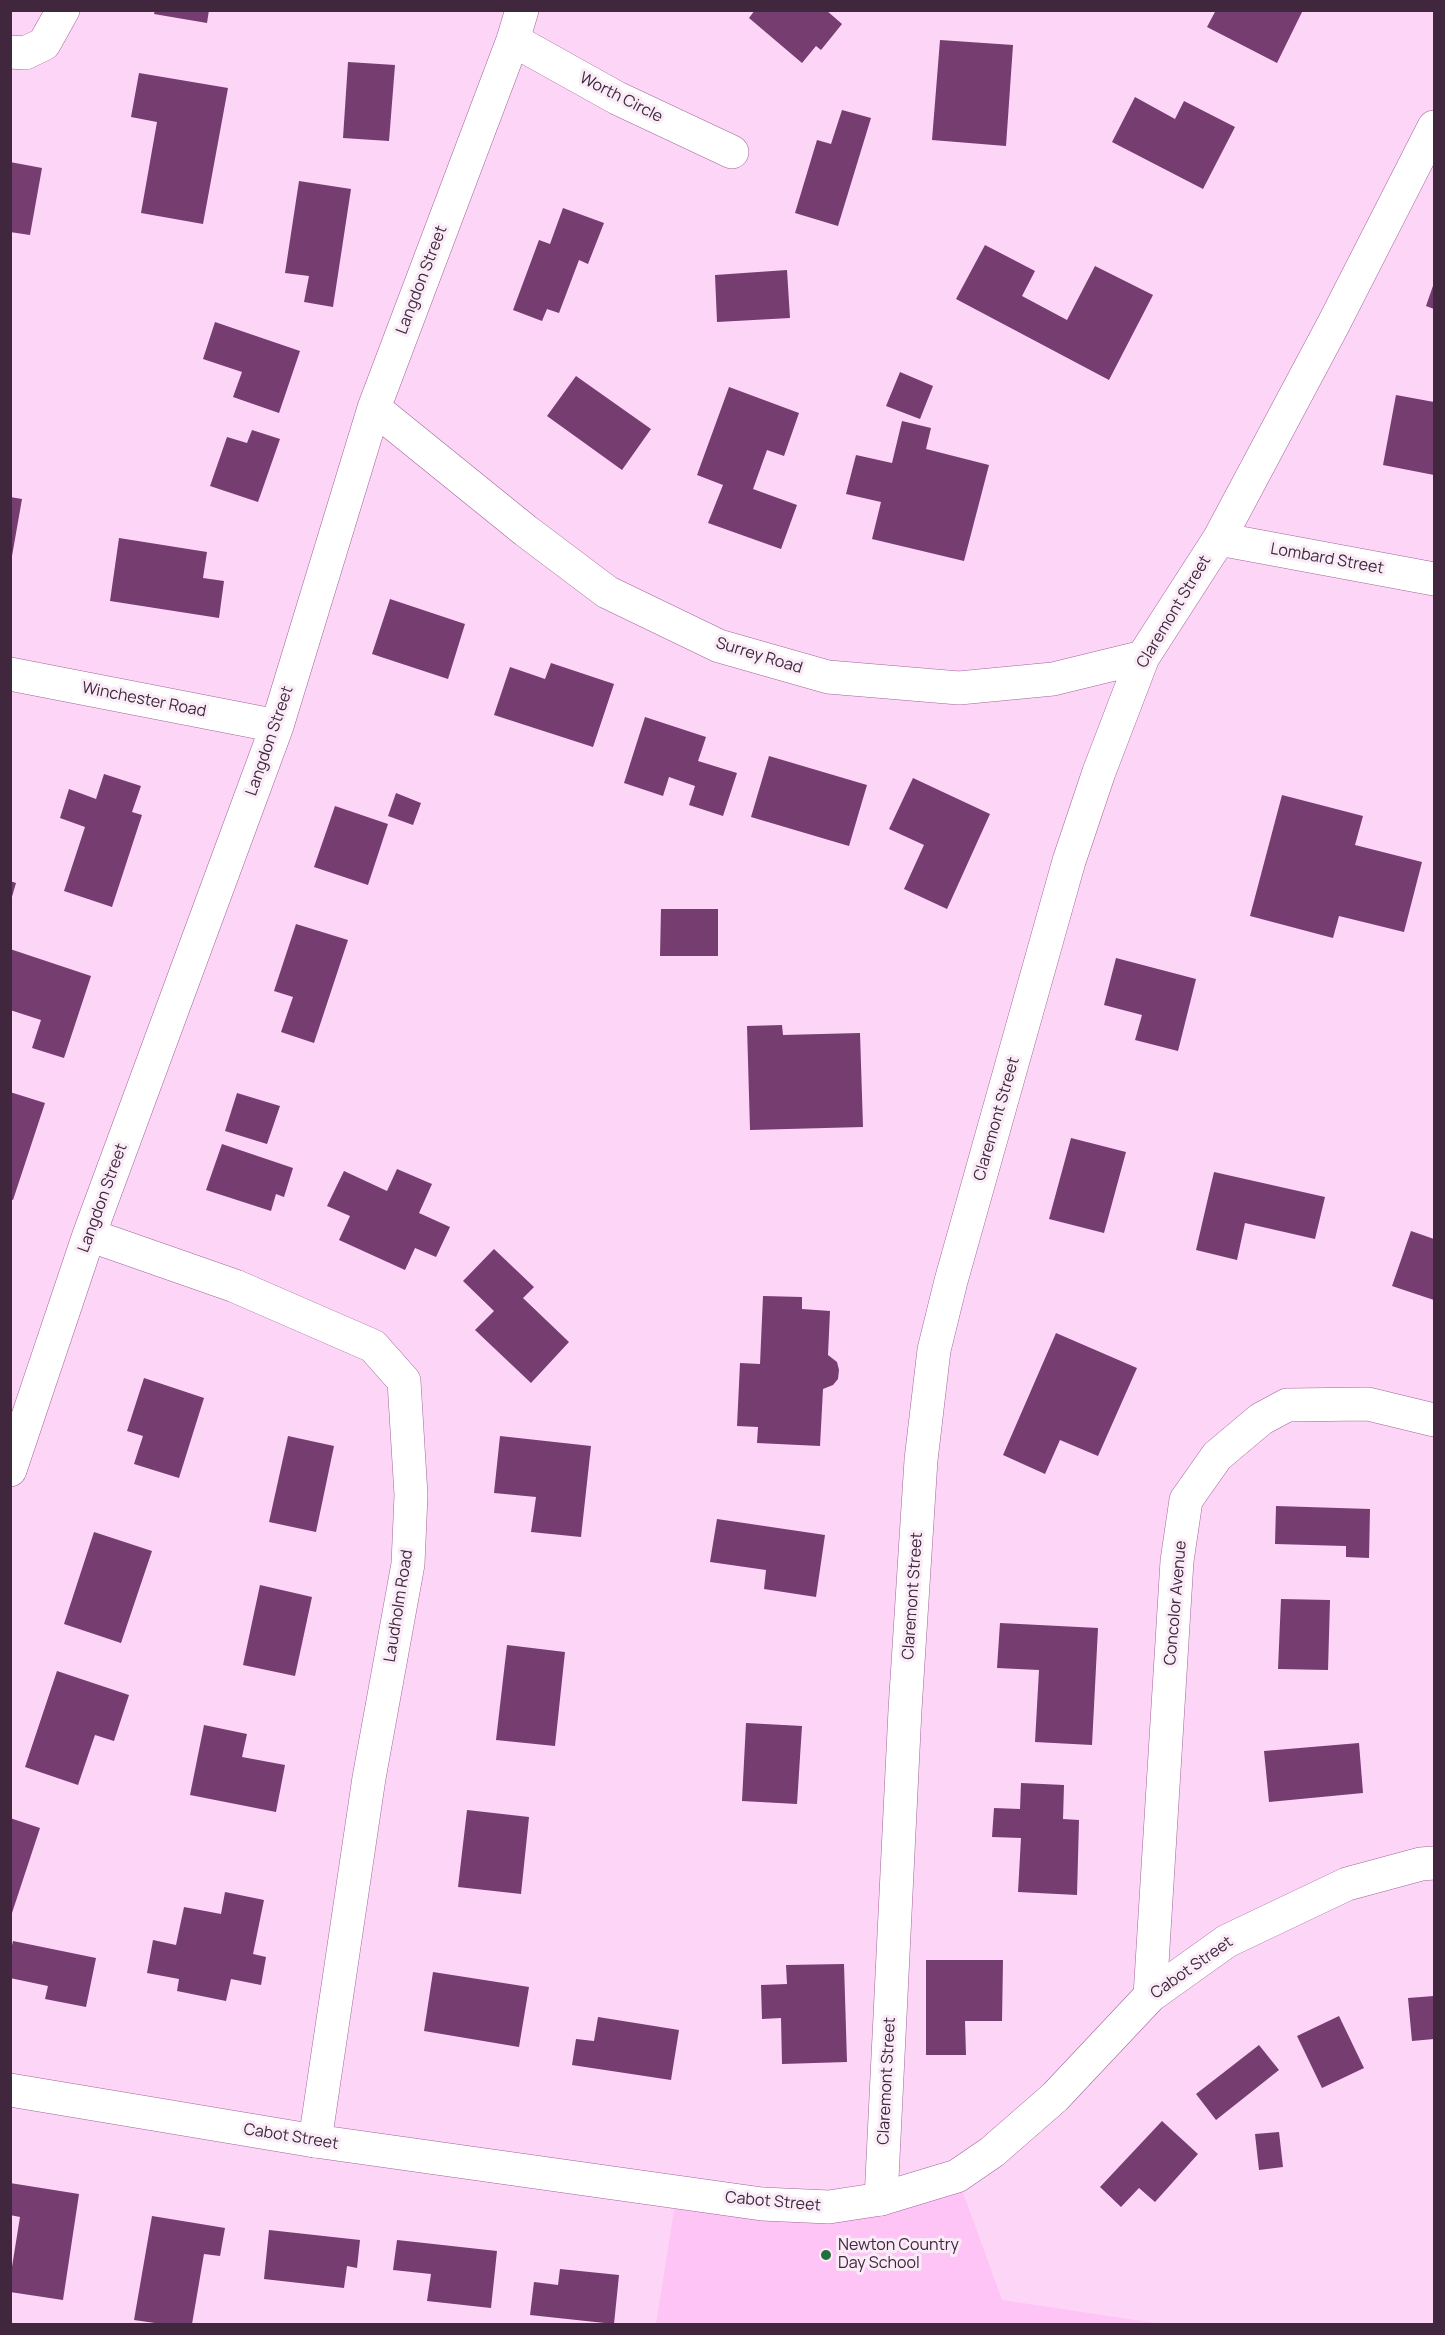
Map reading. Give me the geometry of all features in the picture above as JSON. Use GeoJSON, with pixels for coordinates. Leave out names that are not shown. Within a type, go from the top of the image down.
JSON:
{"type":"FeatureCollection","features":[{"type":"Feature","properties":{"kind":"street"},"geometry":{"type":"LineString","coordinates":[[10,52],[25,53],[44,44],[63,10]]}},
{"type":"Feature","properties":{"kind":"street","name":"Worth Circle"},"geometry":{"type":"LineString","coordinates":[[518,25],[617,98],[732,152]]}},
{"type":"Feature","properties":{"kind":"street","name":"Langdon Street"},"geometry":{"type":"LineString","coordinates":[[10,1470],[89,1234],[277,726],[374,408],[518,25]]}},
{"type":"Feature","properties":{"kind":"street","name":"Claremont Street"},"geometry":{"type":"LineString","coordinates":[[881,2199],[905,1710],[921,1460],[934,1350],[951,1281],[1069,861],[1099,772],[1143,657],[1219,539],[1333,325],[1434,127]]}},
{"type":"Feature","properties":{"kind":"street","name":"Surrey Road"},"geometry":{"type":"LineString","coordinates":[[374,408],[526,531],[607,592],[718,646],[828,677],[959,688],[1053,679],[1143,657]]}},
{"type":"Feature","properties":{"kind":"street","name":"Lombard Street"},"geometry":{"type":"LineString","coordinates":[[1219,539],[1434,579]]}},
{"type":"Feature","properties":{"kind":"street","name":"Winchester Road"},"geometry":{"type":"LineString","coordinates":[[10,674],[277,726]]}},
{"type":"Feature","properties":{"kind":"street","name":"Laudholm Road"},"geometry":{"type":"LineString","coordinates":[[89,1234],[235,1286],[373,1346],[404,1381],[411,1495],[408,1564],[369,1778],[315,2141]]}},
{"type":"Feature","properties":{"kind":"street","name":"Concolor Avenue"},"geometry":{"type":"LineString","coordinates":[[1150,1996],[1177,1561],[1186,1500],[1217,1456],[1261,1419],[1287,1405],[1368,1404],[1434,1420]]}},
{"type":"Feature","properties":{"kind":"street","name":"Cabot Street"},"geometry":{"type":"LineString","coordinates":[[10,2090],[315,2141],[762,2204],[829,2207],[881,2199],[957,2176],[992,2152],[1055,2097],[1150,1996],[1227,1941],[1347,1884],[1421,1864],[1434,1863]]}},
{"type":"Feature","properties":{"kind":"shaded area","name":"Newton Country Day School"},"geometry":{"type":"Polygon","coordinates":[[[957,2176],[1002,2300],[1162,2324],[656,2324],[677,2192],[762,2204],[957,2176]]]}},
{"type":"Feature","properties":{"kind":"building"},"geometry":{"type":"Polygon","coordinates":[[[155,10],[209,10],[207,23],[154,14],[155,10]]]}},
{"type":"Feature","properties":{"kind":"building"},"geometry":{"type":"Polygon","coordinates":[[[755,10],[826,10],[842,24],[821,50],[816,46],[802,63],[749,18],[755,10]]]}},
{"type":"Feature","properties":{"kind":"building"},"geometry":{"type":"Polygon","coordinates":[[[1216,10],[1303,10],[1277,63],[1207,27],[1216,10]]]}},
{"type":"Feature","properties":{"kind":"building"},"geometry":{"type":"Polygon","coordinates":[[[940,40],[1013,45],[1006,146],[932,140],[940,40]]]}},
{"type":"Feature","properties":{"kind":"building"},"geometry":{"type":"Polygon","coordinates":[[[348,62],[395,65],[389,141],[343,138],[348,62]]]}},
{"type":"Feature","properties":{"kind":"building"},"geometry":{"type":"Polygon","coordinates":[[[139,73],[228,88],[203,224],[141,213],[157,122],[131,117],[139,73]]]}},
{"type":"Feature","properties":{"kind":"building"},"geometry":{"type":"Polygon","coordinates":[[[1135,97],[1175,119],[1184,101],[1235,127],[1203,189],[1112,142],[1135,97]]]}},
{"type":"Feature","properties":{"kind":"building"},"geometry":{"type":"Polygon","coordinates":[[[842,110],[871,118],[838,226],[795,213],[817,140],[831,144],[842,110]]]}},
{"type":"Feature","properties":{"kind":"building"},"geometry":{"type":"Polygon","coordinates":[[[10,162],[42,168],[30,235],[10,232],[10,162]]]}},
{"type":"Feature","properties":{"kind":"building"},"geometry":{"type":"Polygon","coordinates":[[[299,181],[351,189],[333,307],[304,302],[309,276],[285,273],[299,181]]]}},
{"type":"Feature","properties":{"kind":"building"},"geometry":{"type":"Polygon","coordinates":[[[563,208],[604,223],[588,264],[579,260],[559,313],[547,309],[542,321],[513,310],[539,240],[550,244],[563,208]]]}},
{"type":"Feature","properties":{"kind":"building"},"geometry":{"type":"Polygon","coordinates":[[[985,245],[1035,271],[1022,296],[1067,320],[1095,266],[1153,295],[1109,380],[956,299],[985,245]]]}},
{"type":"Feature","properties":{"kind":"building"},"geometry":{"type":"Polygon","coordinates":[[[787,270],[790,318],[717,322],[715,275],[787,270]]]}},
{"type":"Feature","properties":{"kind":"building"},"geometry":{"type":"Polygon","coordinates":[[[1434,283],[1434,309],[1426,306],[1434,283]]]}},
{"type":"Feature","properties":{"kind":"building"},"geometry":{"type":"Polygon","coordinates":[[[215,322],[300,351],[279,413],[233,397],[242,372],[203,359],[215,322]]]}},
{"type":"Feature","properties":{"kind":"building"},"geometry":{"type":"Polygon","coordinates":[[[900,372],[933,386],[920,419],[886,406],[900,372]]]}},
{"type":"Feature","properties":{"kind":"building"},"geometry":{"type":"Polygon","coordinates":[[[576,376],[651,429],[622,470],[547,416],[576,376]]]}},
{"type":"Feature","properties":{"kind":"building"},"geometry":{"type":"Polygon","coordinates":[[[729,387],[799,413],[784,456],[767,450],[753,489],[797,505],[781,549],[708,523],[723,485],[697,475],[729,387]]]}},
{"type":"Feature","properties":{"kind":"building"},"geometry":{"type":"Polygon","coordinates":[[[1396,395],[1434,402],[1434,475],[1383,465],[1396,395]]]}},
{"type":"Feature","properties":{"kind":"building"},"geometry":{"type":"Polygon","coordinates":[[[902,421],[931,428],[926,449],[989,465],[964,561],[872,539],[881,502],[846,494],[856,455],[892,463],[902,421]]]}},
{"type":"Feature","properties":{"kind":"building"},"geometry":{"type":"Polygon","coordinates":[[[252,430],[280,439],[258,502],[210,486],[227,437],[247,443],[252,430]]]}},
{"type":"Feature","properties":{"kind":"building"},"geometry":{"type":"Polygon","coordinates":[[[10,497],[22,499],[12,556],[10,556],[10,497]]]}},
{"type":"Feature","properties":{"kind":"building"},"geometry":{"type":"Polygon","coordinates":[[[119,538],[207,552],[203,578],[224,581],[219,618],[110,601],[119,538]]]}},
{"type":"Feature","properties":{"kind":"building"},"geometry":{"type":"Polygon","coordinates":[[[390,599],[465,624],[448,679],[372,654],[390,599]]]}},
{"type":"Feature","properties":{"kind":"building"},"geometry":{"type":"Polygon","coordinates":[[[551,663],[614,684],[593,747],[494,715],[510,667],[545,679],[551,663]]]}},
{"type":"Feature","properties":{"kind":"building"},"geometry":{"type":"Polygon","coordinates":[[[645,717],[706,737],[698,761],[737,773],[723,816],[689,805],[695,786],[669,777],[663,796],[624,783],[645,717]]]}},
{"type":"Feature","properties":{"kind":"building"},"geometry":{"type":"Polygon","coordinates":[[[769,756],[867,785],[849,846],[751,817],[769,756]]]}},
{"type":"Feature","properties":{"kind":"building"},"geometry":{"type":"Polygon","coordinates":[[[104,774],[141,786],[132,812],[142,815],[112,907],[64,891],[85,827],[60,818],[69,789],[96,799],[104,774]]]}},
{"type":"Feature","properties":{"kind":"building"},"geometry":{"type":"Polygon","coordinates":[[[913,778],[990,814],[947,909],[904,889],[924,845],[889,829],[913,778]]]}},
{"type":"Feature","properties":{"kind":"building"},"geometry":{"type":"Polygon","coordinates":[[[396,793],[421,803],[413,825],[388,816],[396,793]]]}},
{"type":"Feature","properties":{"kind":"building"},"geometry":{"type":"Polygon","coordinates":[[[1282,795],[1363,816],[1355,845],[1422,862],[1404,932],[1339,916],[1333,938],[1250,916],[1282,795]]]}},
{"type":"Feature","properties":{"kind":"building"},"geometry":{"type":"Polygon","coordinates":[[[335,806],[388,824],[368,885],[314,867],[335,806]]]}},
{"type":"Feature","properties":{"kind":"building"},"geometry":{"type":"Polygon","coordinates":[[[10,881],[16,883],[11,900],[10,900],[10,881]]]}},
{"type":"Feature","properties":{"kind":"building"},"geometry":{"type":"Polygon","coordinates":[[[661,909],[718,909],[718,956],[660,956],[661,909]]]}},
{"type":"Feature","properties":{"kind":"building"},"geometry":{"type":"Polygon","coordinates":[[[296,924],[348,940],[314,1043],[281,1032],[293,997],[274,991],[296,924]]]}},
{"type":"Feature","properties":{"kind":"building"},"geometry":{"type":"Polygon","coordinates":[[[10,949],[91,976],[64,1058],[32,1048],[41,1020],[10,1010],[10,949]]]}},
{"type":"Feature","properties":{"kind":"building"},"geometry":{"type":"Polygon","coordinates":[[[1116,958],[1196,979],[1178,1051],[1135,1040],[1142,1015],[1104,1005],[1116,958]]]}},
{"type":"Feature","properties":{"kind":"building"},"geometry":{"type":"Polygon","coordinates":[[[782,1025],[783,1035],[860,1033],[863,1127],[750,1130],[747,1026],[782,1025]]]}},
{"type":"Feature","properties":{"kind":"building"},"geometry":{"type":"Polygon","coordinates":[[[10,1092],[45,1103],[13,1200],[10,1199],[10,1092]]]}},
{"type":"Feature","properties":{"kind":"building"},"geometry":{"type":"Polygon","coordinates":[[[237,1093],[280,1106],[267,1144],[225,1131],[237,1093]]]}},
{"type":"Feature","properties":{"kind":"building"},"geometry":{"type":"Polygon","coordinates":[[[1071,1138],[1126,1152],[1104,1233],[1049,1219],[1071,1138]]]}},
{"type":"Feature","properties":{"kind":"building"},"geometry":{"type":"Polygon","coordinates":[[[222,1144],[293,1168],[284,1197],[276,1194],[271,1211],[206,1190],[222,1144]]]}},
{"type":"Feature","properties":{"kind":"building"},"geometry":{"type":"Polygon","coordinates":[[[397,1169],[432,1184],[419,1213],[450,1227],[436,1257],[415,1248],[405,1270],[339,1240],[350,1216],[327,1206],[344,1171],[387,1191],[397,1169]]]}},
{"type":"Feature","properties":{"kind":"building"},"geometry":{"type":"Polygon","coordinates":[[[1214,1172],[1325,1197],[1315,1239],[1245,1223],[1237,1260],[1196,1250],[1214,1172]]]}},
{"type":"Feature","properties":{"kind":"building"},"geometry":{"type":"Polygon","coordinates":[[[1411,1231],[1434,1239],[1434,1300],[1392,1286],[1411,1231]]]}},
{"type":"Feature","properties":{"kind":"building"},"geometry":{"type":"Polygon","coordinates":[[[494,1249],[534,1287],[523,1298],[569,1342],[531,1383],[475,1330],[494,1311],[463,1281],[494,1249]]]}},
{"type":"Feature","properties":{"kind":"building"},"geometry":{"type":"Polygon","coordinates":[[[763,1296],[802,1297],[802,1309],[830,1311],[828,1355],[837,1362],[839,1370],[838,1379],[833,1385],[823,1389],[820,1446],[757,1443],[758,1427],[737,1426],[740,1363],[760,1364],[763,1296]]]}},
{"type":"Feature","properties":{"kind":"building"},"geometry":{"type":"Polygon","coordinates":[[[1056,1333],[1137,1368],[1098,1456],[1060,1440],[1045,1474],[1003,1455],[1056,1333]]]}},
{"type":"Feature","properties":{"kind":"building"},"geometry":{"type":"Polygon","coordinates":[[[144,1378],[204,1398],[179,1478],[134,1464],[143,1436],[127,1431],[144,1378]]]}},
{"type":"Feature","properties":{"kind":"building"},"geometry":{"type":"Polygon","coordinates":[[[288,1436],[334,1446],[316,1532],[269,1522],[288,1436]]]}},
{"type":"Feature","properties":{"kind":"building"},"geometry":{"type":"Polygon","coordinates":[[[500,1436],[591,1446],[581,1537],[531,1532],[536,1497],[494,1493],[500,1436]]]}},
{"type":"Feature","properties":{"kind":"building"},"geometry":{"type":"Polygon","coordinates":[[[1276,1506],[1370,1509],[1369,1558],[1346,1557],[1346,1546],[1275,1544],[1276,1506]]]}},
{"type":"Feature","properties":{"kind":"building"},"geometry":{"type":"Polygon","coordinates":[[[717,1519],[825,1535],[816,1597],[764,1589],[766,1570],[710,1562],[717,1519]]]}},
{"type":"Feature","properties":{"kind":"building"},"geometry":{"type":"Polygon","coordinates":[[[94,1532],[152,1551],[121,1643],[64,1624],[94,1532]]]}},
{"type":"Feature","properties":{"kind":"building"},"geometry":{"type":"Polygon","coordinates":[[[260,1585],[312,1597],[295,1676],[243,1665],[260,1585]]]}},
{"type":"Feature","properties":{"kind":"building"},"geometry":{"type":"Polygon","coordinates":[[[1281,1599],[1330,1600],[1328,1670],[1278,1669],[1281,1599]]]}},
{"type":"Feature","properties":{"kind":"building"},"geometry":{"type":"Polygon","coordinates":[[[1000,1623],[1098,1628],[1092,1745],[1035,1742],[1039,1670],[997,1668],[1000,1623]]]}},
{"type":"Feature","properties":{"kind":"building"},"geometry":{"type":"Polygon","coordinates":[[[507,1645],[565,1652],[555,1746],[496,1740],[507,1645]]]}},
{"type":"Feature","properties":{"kind":"building"},"geometry":{"type":"Polygon","coordinates":[[[57,1671],[129,1695],[114,1741],[95,1735],[78,1785],[25,1767],[57,1671]]]}},
{"type":"Feature","properties":{"kind":"building"},"geometry":{"type":"Polygon","coordinates":[[[746,1723],[802,1726],[797,1804],[742,1801],[746,1723]]]}},
{"type":"Feature","properties":{"kind":"building"},"geometry":{"type":"Polygon","coordinates":[[[204,1725],[247,1734],[242,1757],[285,1765],[276,1812],[190,1795],[204,1725]]]}},
{"type":"Feature","properties":{"kind":"building"},"geometry":{"type":"Polygon","coordinates":[[[1359,1743],[1363,1793],[1269,1802],[1264,1751],[1359,1743]]]}},
{"type":"Feature","properties":{"kind":"building"},"geometry":{"type":"Polygon","coordinates":[[[1021,1783],[1064,1785],[1063,1819],[1079,1820],[1077,1895],[1018,1892],[1021,1838],[992,1837],[994,1808],[1020,1809],[1021,1783]]]}},
{"type":"Feature","properties":{"kind":"building"},"geometry":{"type":"Polygon","coordinates":[[[467,1810],[529,1817],[521,1894],[458,1887],[467,1810]]]}},
{"type":"Feature","properties":{"kind":"building"},"geometry":{"type":"Polygon","coordinates":[[[10,1818],[40,1828],[11,1916],[10,1916],[10,1818]]]}},
{"type":"Feature","properties":{"kind":"building"},"geometry":{"type":"Polygon","coordinates":[[[225,1892],[264,1900],[253,1954],[266,1957],[261,1985],[231,1979],[226,2001],[177,1991],[179,1979],[147,1973],[153,1940],[176,1945],[184,1907],[221,1914],[225,1892]]]}},
{"type":"Feature","properties":{"kind":"building"},"geometry":{"type":"Polygon","coordinates":[[[13,1941],[96,1958],[86,2007],[45,1999],[48,1986],[10,1978],[10,1954],[13,1941]]]}},
{"type":"Feature","properties":{"kind":"building"},"geometry":{"type":"Polygon","coordinates":[[[926,1960],[1003,1960],[1002,2021],[965,2021],[966,2055],[926,2055],[926,1960]]]}},
{"type":"Feature","properties":{"kind":"building"},"geometry":{"type":"Polygon","coordinates":[[[844,1964],[847,2062],[782,2064],[781,2018],[762,2019],[761,1985],[787,1984],[786,1965],[844,1964]]]}},
{"type":"Feature","properties":{"kind":"building"},"geometry":{"type":"Polygon","coordinates":[[[433,1972],[529,1987],[519,2047],[424,2031],[433,1972]]]}},
{"type":"Feature","properties":{"kind":"building"},"geometry":{"type":"Polygon","coordinates":[[[1434,1996],[1434,2039],[1412,2041],[1408,1998],[1434,1996]]]}},
{"type":"Feature","properties":{"kind":"building"},"geometry":{"type":"Polygon","coordinates":[[[1339,2016],[1364,2068],[1322,2088],[1297,2036],[1339,2016]]]}},
{"type":"Feature","properties":{"kind":"building"},"geometry":{"type":"Polygon","coordinates":[[[598,2017],[679,2030],[671,2080],[572,2065],[576,2039],[594,2041],[598,2017]]]}},
{"type":"Feature","properties":{"kind":"building"},"geometry":{"type":"Polygon","coordinates":[[[1259,2045],[1279,2070],[1216,2120],[1196,2094],[1259,2045]]]}},
{"type":"Feature","properties":{"kind":"building"},"geometry":{"type":"Polygon","coordinates":[[[1162,2121],[1198,2154],[1155,2202],[1139,2188],[1121,2207],[1100,2187],[1162,2121]]]}},
{"type":"Feature","properties":{"kind":"building"},"geometry":{"type":"Polygon","coordinates":[[[1279,2132],[1283,2167],[1259,2170],[1255,2134],[1279,2132]]]}},
{"type":"Feature","properties":{"kind":"building"},"geometry":{"type":"Polygon","coordinates":[[[10,2183],[79,2194],[63,2300],[10,2292],[20,2217],[10,2215],[10,2183]]]}},
{"type":"Feature","properties":{"kind":"building"},"geometry":{"type":"Polygon","coordinates":[[[152,2216],[225,2228],[220,2256],[204,2254],[192,2324],[162,2324],[134,2320],[152,2216]]]}},
{"type":"Feature","properties":{"kind":"building"},"geometry":{"type":"Polygon","coordinates":[[[269,2230],[360,2240],[357,2268],[347,2266],[344,2288],[264,2279],[269,2230]]]}},
{"type":"Feature","properties":{"kind":"building"},"geometry":{"type":"Polygon","coordinates":[[[397,2240],[497,2251],[491,2308],[427,2301],[431,2274],[393,2270],[397,2240]]]}},
{"type":"Feature","properties":{"kind":"building"},"geometry":{"type":"Polygon","coordinates":[[[560,2269],[619,2275],[614,2324],[530,2315],[534,2282],[558,2285],[560,2269]]]}},
{"type":"Feature","properties":{"kind":"place","name":"Newton Country Day School"},"geometry":{"type":"Point","coordinates":[826,2255]}}]}
